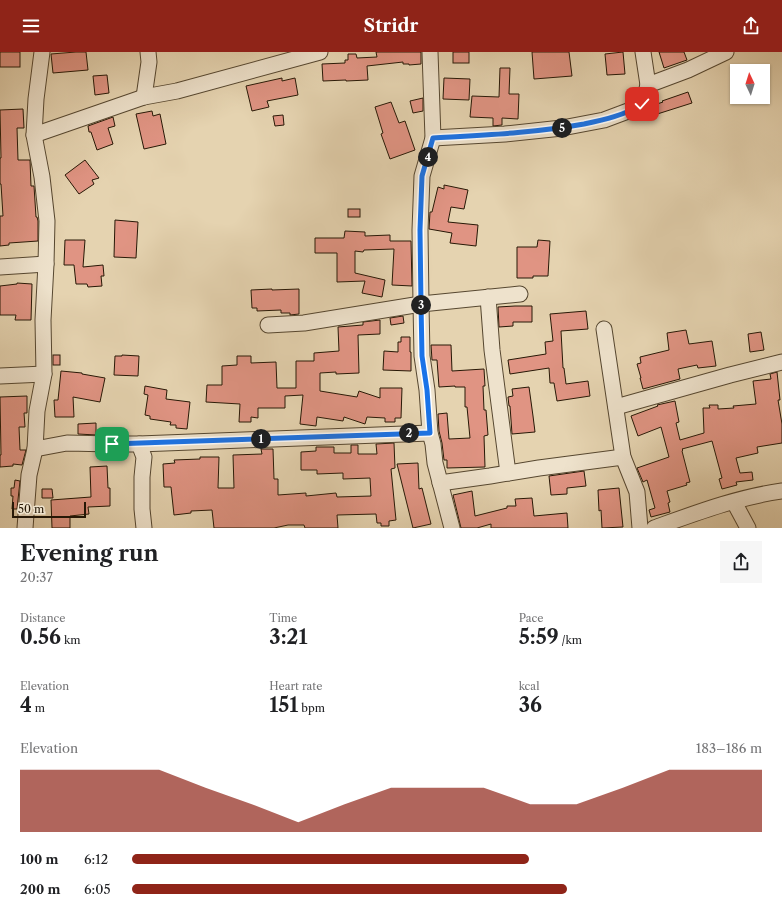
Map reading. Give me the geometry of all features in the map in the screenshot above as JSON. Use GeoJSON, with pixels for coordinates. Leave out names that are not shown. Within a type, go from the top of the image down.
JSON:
{"type":"FeatureCollection","features":[{"type":"Feature","properties":{"kind":"street"},"geometry":{"type":"LineString","coordinates":[[25,528],[29,475],[35,449],[37,411],[44,374],[43,320],[47,221],[42,177],[34,135],[36,99],[42,52]]}},
{"type":"Feature","properties":{"kind":"street"},"geometry":{"type":"LineString","coordinates":[[144,97],[149,62],[148,52]]}},
{"type":"Feature","properties":{"kind":"street"},"geometry":{"type":"LineString","coordinates":[[34,135],[144,97],[177,91],[320,52]]}},
{"type":"Feature","properties":{"kind":"street"},"geometry":{"type":"LineString","coordinates":[[430,52],[433,138],[422,176],[420,230],[422,356],[427,390],[430,433],[435,463],[452,528]]}},
{"type":"Feature","properties":{"kind":"street"},"geometry":{"type":"LineString","coordinates":[[433,138],[505,134],[562,128],[604,120],[636,108],[642,104],[648,85],[643,52]]}},
{"type":"Feature","properties":{"kind":"street"},"geometry":{"type":"LineString","coordinates":[[648,85],[688,70],[726,52]]}},
{"type":"Feature","properties":{"kind":"street"},"geometry":{"type":"LineString","coordinates":[[0,267],[46,264]]}},
{"type":"Feature","properties":{"kind":"street"},"geometry":{"type":"LineString","coordinates":[[268,325],[304,323],[421,304],[520,294]]}},
{"type":"Feature","properties":{"kind":"street"},"geometry":{"type":"LineString","coordinates":[[488,297],[492,350],[508,473]]}},
{"type":"Feature","properties":{"kind":"street"},"geometry":{"type":"LineString","coordinates":[[604,329],[623,457],[637,492],[640,528]]}},
{"type":"Feature","properties":{"kind":"street"},"geometry":{"type":"LineString","coordinates":[[616,407],[730,374],[782,362]]}},
{"type":"Feature","properties":{"kind":"street"},"geometry":{"type":"LineString","coordinates":[[0,376],[44,374]]}},
{"type":"Feature","properties":{"kind":"street"},"geometry":{"type":"LineString","coordinates":[[35,449],[67,443],[139,444],[430,433]]}},
{"type":"Feature","properties":{"kind":"street"},"geometry":{"type":"LineString","coordinates":[[139,444],[144,457],[142,477],[142,509],[144,528]]}},
{"type":"Feature","properties":{"kind":"street"},"geometry":{"type":"LineString","coordinates":[[440,483],[623,457]]}},
{"type":"Feature","properties":{"kind":"street"},"geometry":{"type":"LineString","coordinates":[[654,528],[709,509],[754,496],[782,490]]}},
{"type":"Feature","properties":{"kind":"street"},"geometry":{"type":"LineString","coordinates":[[734,502],[748,528]]}},
{"type":"Feature","properties":{"kind":"building"},"geometry":{"type":"Polygon","coordinates":[[[0,52],[20,52],[20,67],[0,67],[0,52]]]}},
{"type":"Feature","properties":{"kind":"building"},"geometry":{"type":"Polygon","coordinates":[[[86,52],[88,70],[53,73],[51,54],[86,52]]]}},
{"type":"Feature","properties":{"kind":"building"},"geometry":{"type":"Polygon","coordinates":[[[376,52],[421,52],[421,64],[409,65],[403,64],[403,62],[367,66],[368,80],[323,81],[322,64],[345,63],[345,60],[348,60],[348,54],[356,54],[357,58],[377,57],[376,52]]]}},
{"type":"Feature","properties":{"kind":"building"},"geometry":{"type":"Polygon","coordinates":[[[453,52],[469,52],[469,63],[453,63],[453,52]]]}},
{"type":"Feature","properties":{"kind":"building"},"geometry":{"type":"Polygon","coordinates":[[[532,52],[569,52],[572,76],[534,79],[532,52]]]}},
{"type":"Feature","properties":{"kind":"building"},"geometry":{"type":"Polygon","coordinates":[[[623,52],[625,74],[607,75],[605,54],[623,52]]]}},
{"type":"Feature","properties":{"kind":"building"},"geometry":{"type":"Polygon","coordinates":[[[659,52],[684,52],[687,60],[664,68],[659,52]]]}},
{"type":"Feature","properties":{"kind":"building"},"geometry":{"type":"Polygon","coordinates":[[[500,68],[510,68],[509,94],[519,94],[518,119],[502,118],[502,125],[493,126],[493,118],[470,117],[472,96],[499,97],[500,68]]]}},
{"type":"Feature","properties":{"kind":"building"},"geometry":{"type":"Polygon","coordinates":[[[107,75],[109,93],[95,95],[93,76],[107,75]]]}},
{"type":"Feature","properties":{"kind":"building"},"geometry":{"type":"Polygon","coordinates":[[[282,78],[282,81],[295,78],[298,95],[267,101],[269,107],[252,111],[246,86],[282,78]]]}},
{"type":"Feature","properties":{"kind":"building"},"geometry":{"type":"Polygon","coordinates":[[[444,78],[470,79],[469,100],[443,99],[444,78]]]}},
{"type":"Feature","properties":{"kind":"building"},"geometry":{"type":"Polygon","coordinates":[[[688,92],[692,103],[651,116],[649,109],[651,106],[688,92]]]}},
{"type":"Feature","properties":{"kind":"building"},"geometry":{"type":"Polygon","coordinates":[[[423,98],[423,111],[413,113],[410,101],[423,98]]]}},
{"type":"Feature","properties":{"kind":"building"},"geometry":{"type":"Polygon","coordinates":[[[391,102],[399,123],[405,121],[415,150],[390,159],[381,134],[383,133],[375,107],[391,102]]]}},
{"type":"Feature","properties":{"kind":"building"},"geometry":{"type":"Polygon","coordinates":[[[23,109],[24,128],[17,128],[18,160],[30,160],[31,186],[34,186],[36,217],[38,221],[38,241],[9,243],[9,245],[0,246],[0,216],[3,216],[0,184],[0,110],[23,109]]]}},
{"type":"Feature","properties":{"kind":"building"},"geometry":{"type":"Polygon","coordinates":[[[152,111],[153,116],[160,114],[166,144],[144,149],[136,114],[152,111]]]}},
{"type":"Feature","properties":{"kind":"building"},"geometry":{"type":"Polygon","coordinates":[[[283,115],[284,125],[275,126],[273,116],[283,115]]]}},
{"type":"Feature","properties":{"kind":"building"},"geometry":{"type":"Polygon","coordinates":[[[113,117],[115,126],[108,128],[113,144],[97,150],[88,126],[113,117]]]}},
{"type":"Feature","properties":{"kind":"building"},"geometry":{"type":"Polygon","coordinates":[[[85,160],[99,178],[92,180],[94,184],[79,194],[65,175],[85,160]]]}},
{"type":"Feature","properties":{"kind":"building"},"geometry":{"type":"Polygon","coordinates":[[[444,185],[468,190],[464,209],[451,207],[448,222],[478,225],[476,246],[450,243],[452,233],[429,229],[430,212],[432,212],[438,187],[444,189],[444,185]]]}},
{"type":"Feature","properties":{"kind":"building"},"geometry":{"type":"Polygon","coordinates":[[[348,209],[360,209],[360,217],[348,217],[348,209]]]}},
{"type":"Feature","properties":{"kind":"building"},"geometry":{"type":"Polygon","coordinates":[[[115,220],[138,222],[136,258],[114,257],[115,220]]]}},
{"type":"Feature","properties":{"kind":"building"},"geometry":{"type":"Polygon","coordinates":[[[345,231],[365,232],[365,236],[390,235],[390,241],[411,241],[412,286],[392,285],[394,249],[364,250],[363,252],[355,251],[355,273],[385,280],[382,297],[362,293],[365,281],[337,282],[337,253],[315,253],[315,238],[344,238],[345,231]]]}},
{"type":"Feature","properties":{"kind":"building"},"geometry":{"type":"Polygon","coordinates":[[[65,240],[85,240],[83,267],[103,265],[104,276],[101,276],[102,286],[88,287],[87,284],[76,284],[74,265],[64,265],[65,240]]]}},
{"type":"Feature","properties":{"kind":"building"},"geometry":{"type":"Polygon","coordinates":[[[538,240],[550,241],[548,276],[517,278],[517,247],[537,247],[538,240]]]}},
{"type":"Feature","properties":{"kind":"building"},"geometry":{"type":"Polygon","coordinates":[[[17,283],[32,284],[31,320],[15,320],[16,315],[0,315],[0,286],[17,283]]]}},
{"type":"Feature","properties":{"kind":"building"},"geometry":{"type":"Polygon","coordinates":[[[299,289],[299,314],[290,315],[290,313],[281,313],[281,310],[257,311],[257,308],[252,308],[251,290],[299,289]]]}},
{"type":"Feature","properties":{"kind":"building"},"geometry":{"type":"Polygon","coordinates":[[[532,306],[532,322],[513,322],[513,326],[499,327],[498,307],[532,306]]]}},
{"type":"Feature","properties":{"kind":"building"},"geometry":{"type":"Polygon","coordinates":[[[586,311],[588,329],[561,331],[563,368],[566,384],[588,381],[590,396],[557,401],[554,383],[550,383],[549,368],[510,374],[508,360],[546,354],[545,342],[553,341],[550,314],[586,311]]]}},
{"type":"Feature","properties":{"kind":"building"},"geometry":{"type":"Polygon","coordinates":[[[403,316],[404,323],[391,325],[390,318],[403,316]]]}},
{"type":"Feature","properties":{"kind":"building"},"geometry":{"type":"Polygon","coordinates":[[[380,320],[380,334],[358,335],[359,373],[320,373],[320,391],[357,397],[359,391],[380,398],[380,388],[402,388],[401,418],[395,418],[395,422],[385,422],[385,418],[367,417],[365,424],[344,417],[343,421],[317,417],[316,426],[300,424],[303,395],[285,396],[285,408],[258,408],[258,418],[251,417],[251,422],[239,422],[240,404],[206,402],[207,385],[222,385],[222,366],[237,365],[237,356],[251,356],[251,363],[276,362],[277,388],[296,388],[296,361],[314,361],[314,353],[339,351],[338,327],[363,325],[363,322],[380,320]]]}},
{"type":"Feature","properties":{"kind":"building"},"geometry":{"type":"Polygon","coordinates":[[[686,330],[689,344],[712,341],[716,366],[698,368],[697,365],[678,369],[680,379],[643,389],[637,364],[641,363],[640,357],[669,350],[667,333],[686,330]]]}},
{"type":"Feature","properties":{"kind":"building"},"geometry":{"type":"Polygon","coordinates":[[[761,332],[764,350],[750,352],[748,334],[761,332]]]}},
{"type":"Feature","properties":{"kind":"building"},"geometry":{"type":"Polygon","coordinates":[[[401,337],[410,337],[411,371],[383,370],[384,351],[398,352],[398,342],[401,342],[401,337]]]}},
{"type":"Feature","properties":{"kind":"building"},"geometry":{"type":"Polygon","coordinates":[[[431,345],[451,345],[452,371],[484,369],[484,410],[486,410],[488,435],[484,436],[485,467],[447,468],[447,460],[444,460],[439,431],[438,414],[447,413],[449,439],[470,438],[467,407],[465,407],[465,387],[439,387],[437,360],[432,360],[431,345]]]}},
{"type":"Feature","properties":{"kind":"building"},"geometry":{"type":"Polygon","coordinates":[[[53,355],[60,355],[60,365],[53,365],[53,355]]]}},
{"type":"Feature","properties":{"kind":"building"},"geometry":{"type":"Polygon","coordinates":[[[115,356],[139,356],[138,376],[114,375],[115,356]]]}},
{"type":"Feature","properties":{"kind":"building"},"geometry":{"type":"Polygon","coordinates":[[[61,371],[82,373],[105,378],[100,402],[73,397],[74,417],[55,417],[54,400],[58,400],[61,371]]]}},
{"type":"Feature","properties":{"kind":"building"},"geometry":{"type":"Polygon","coordinates":[[[777,372],[780,400],[778,400],[782,424],[782,443],[757,447],[758,453],[736,458],[740,473],[752,472],[753,480],[736,482],[737,485],[722,489],[719,479],[722,478],[712,441],[682,449],[690,482],[686,483],[687,485],[667,491],[670,502],[668,503],[670,512],[651,517],[649,510],[655,508],[647,480],[643,482],[637,468],[669,457],[661,427],[638,436],[631,416],[658,406],[657,405],[675,401],[679,422],[676,423],[680,440],[704,433],[703,408],[710,408],[709,405],[718,405],[718,409],[756,404],[753,381],[771,379],[770,374],[777,372]]]}},
{"type":"Feature","properties":{"kind":"building"},"geometry":{"type":"Polygon","coordinates":[[[145,386],[167,390],[166,399],[190,402],[187,429],[176,428],[176,425],[170,425],[171,422],[150,419],[150,416],[145,415],[148,395],[144,394],[145,386]]]}},
{"type":"Feature","properties":{"kind":"building"},"geometry":{"type":"Polygon","coordinates":[[[529,387],[535,432],[512,434],[508,397],[513,396],[512,389],[529,387]]]}},
{"type":"Feature","properties":{"kind":"building"},"geometry":{"type":"Polygon","coordinates":[[[27,396],[27,413],[24,413],[25,427],[19,427],[20,450],[26,450],[22,465],[13,464],[13,466],[0,467],[0,397],[27,396]]]}},
{"type":"Feature","properties":{"kind":"building"},"geometry":{"type":"Polygon","coordinates":[[[96,423],[96,435],[78,434],[78,424],[96,423]]]}},
{"type":"Feature","properties":{"kind":"building"},"geometry":{"type":"Polygon","coordinates":[[[394,443],[395,468],[391,469],[396,520],[389,521],[389,526],[381,526],[381,523],[377,523],[376,514],[337,515],[338,528],[305,528],[304,525],[288,525],[274,528],[214,528],[212,510],[191,511],[191,513],[174,515],[171,487],[164,487],[163,464],[175,463],[174,460],[200,459],[200,457],[219,457],[218,488],[234,488],[233,455],[262,454],[261,449],[273,449],[274,479],[278,479],[278,495],[306,493],[306,496],[336,493],[337,497],[371,496],[370,478],[343,479],[343,473],[317,474],[317,470],[301,470],[301,452],[316,451],[316,447],[334,447],[334,453],[351,453],[351,445],[358,445],[358,454],[377,454],[376,444],[394,443]]]}},
{"type":"Feature","properties":{"kind":"building"},"geometry":{"type":"Polygon","coordinates":[[[418,463],[419,489],[422,488],[431,524],[413,528],[397,464],[418,463]]]}},
{"type":"Feature","properties":{"kind":"building"},"geometry":{"type":"Polygon","coordinates":[[[107,466],[108,488],[110,488],[110,506],[88,507],[89,514],[70,516],[70,528],[52,528],[51,500],[91,497],[90,467],[107,466]]]}},
{"type":"Feature","properties":{"kind":"building"},"geometry":{"type":"Polygon","coordinates":[[[584,471],[586,486],[567,488],[567,494],[551,495],[549,476],[584,471]]]}},
{"type":"Feature","properties":{"kind":"building"},"geometry":{"type":"Polygon","coordinates":[[[15,480],[20,481],[17,509],[12,509],[13,496],[11,496],[11,488],[14,488],[15,480]]]}},
{"type":"Feature","properties":{"kind":"building"},"geometry":{"type":"Polygon","coordinates":[[[619,488],[623,527],[602,528],[601,510],[599,511],[598,490],[619,488]]]}},
{"type":"Feature","properties":{"kind":"building"},"geometry":{"type":"Polygon","coordinates":[[[42,489],[52,489],[53,498],[42,498],[42,489]]]}},
{"type":"Feature","properties":{"kind":"building"},"geometry":{"type":"Polygon","coordinates":[[[472,491],[475,516],[507,508],[507,506],[516,506],[515,499],[532,498],[534,516],[567,513],[568,528],[491,528],[491,524],[477,528],[461,528],[453,495],[472,491]]]}},
{"type":"Feature","properties":{"kind":"route"},"geometry":{"type":"LineString","coordinates":[[112,444],[430,433],[427,390],[422,356],[420,230],[422,176],[433,138],[505,134],[562,128],[604,120],[636,108],[642,104]]}}]}
